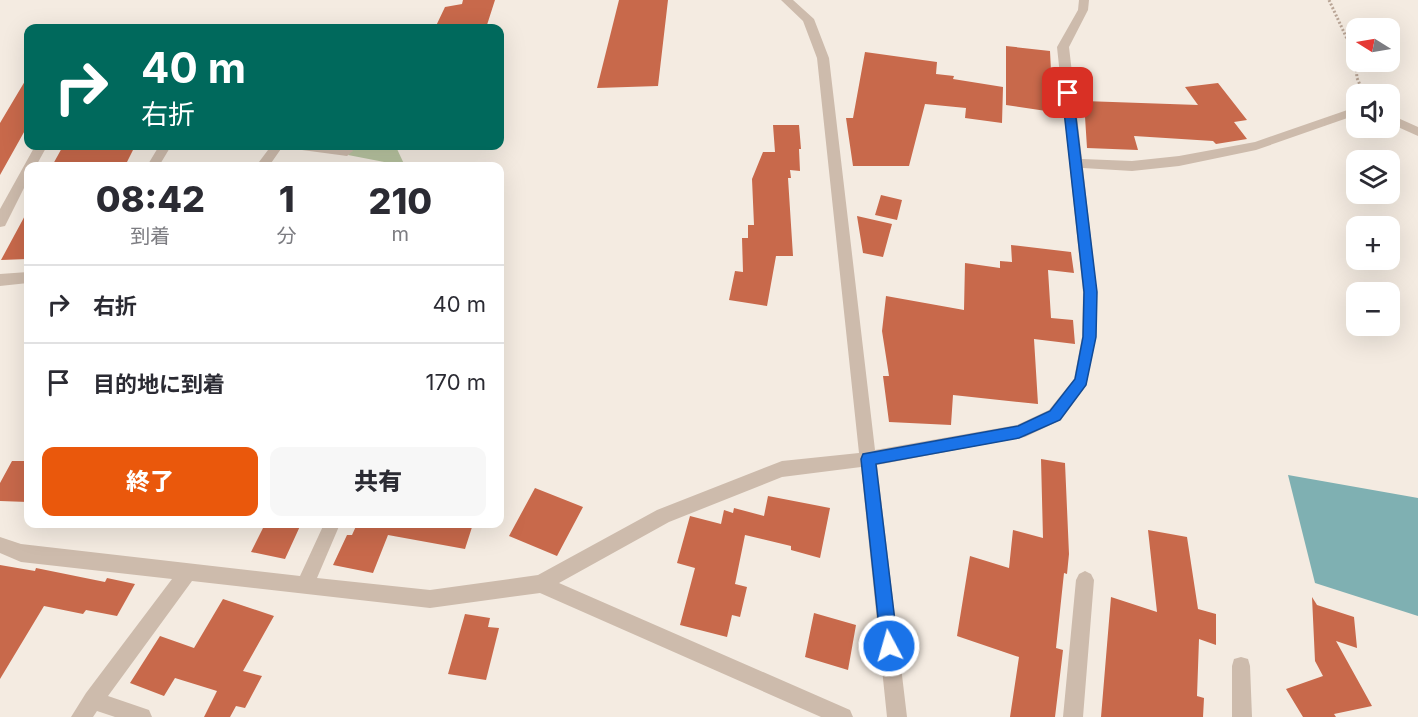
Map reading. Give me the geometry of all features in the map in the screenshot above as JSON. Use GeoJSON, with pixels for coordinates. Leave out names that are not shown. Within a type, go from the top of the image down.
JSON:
{"type":"FeatureCollection","features":[{"type":"Feature","properties":{"kind":"street"},"geometry":{"type":"LineString","coordinates":[[786,0],[808,19],[823,58],[897,717]]}},
{"type":"Feature","properties":{"kind":"street"},"geometry":{"type":"LineString","coordinates":[[0,545],[21,553],[306,583],[430,599],[540,584],[663,516],[782,469],[868,459],[1019,432],[1055,415],[1081,381],[1089,337],[1090,292],[1063,47],[1083,10],[1084,0]]}},
{"type":"Feature","properties":{"kind":"street"},"geometry":{"type":"LineString","coordinates":[[1074,163],[1132,166],[1179,161],[1256,146],[1346,114]]}},
{"type":"Feature","properties":{"kind":"street"},"geometry":{"type":"LineString","coordinates":[[1400,123],[1418,132]]}},
{"type":"Feature","properties":{"kind":"street"},"geometry":{"type":"LineString","coordinates":[[338,150],[347,151]]}},
{"type":"Feature","properties":{"kind":"street"},"geometry":{"type":"LineString","coordinates":[[0,222],[24,177]]}},
{"type":"Feature","properties":{"kind":"street"},"geometry":{"type":"LineString","coordinates":[[0,280],[24,278]]}},
{"type":"Feature","properties":{"kind":"street"},"geometry":{"type":"LineString","coordinates":[[306,583],[330,528]]}},
{"type":"Feature","properties":{"kind":"street"},"geometry":{"type":"LineString","coordinates":[[81,717],[188,572]]}},
{"type":"Feature","properties":{"kind":"street"},"geometry":{"type":"LineString","coordinates":[[1073,717],[1085,580]]}},
{"type":"Feature","properties":{"kind":"street"},"geometry":{"type":"LineString","coordinates":[[540,584],[843,717]]}},
{"type":"Feature","properties":{"kind":"street"},"geometry":{"type":"LineString","coordinates":[[1241,666],[1242,717]]}},
{"type":"Feature","properties":{"kind":"street"},"geometry":{"type":"LineString","coordinates":[[93,700],[142,717]]}},
{"type":"Feature","properties":{"kind":"path"},"geometry":{"type":"LineString","coordinates":[[1329,0],[1355,56],[1360,84]]}},
{"type":"Feature","properties":{"kind":"green space"},"geometry":{"type":"Polygon","coordinates":[[[351,150],[397,150],[403,162],[384,162],[348,155],[351,150]]]}},
{"type":"Feature","properties":{"kind":"water"},"geometry":{"type":"Polygon","coordinates":[[[1288,475],[1418,498],[1418,616],[1315,583],[1288,475]]]}},
{"type":"Feature","properties":{"kind":"building"},"geometry":{"type":"Polygon","coordinates":[[[463,0],[495,0],[487,24],[437,24],[445,7],[462,4],[463,0]]]}},
{"type":"Feature","properties":{"kind":"building"},"geometry":{"type":"Polygon","coordinates":[[[619,0],[668,0],[658,86],[597,88],[619,0]]]}},
{"type":"Feature","properties":{"kind":"building"},"geometry":{"type":"Polygon","coordinates":[[[1006,46],[1050,51],[1053,112],[1006,105],[1006,46]]]}},
{"type":"Feature","properties":{"kind":"building"},"geometry":{"type":"Polygon","coordinates":[[[865,52],[937,62],[936,74],[1003,87],[1002,123],[965,118],[966,108],[925,104],[909,166],[853,166],[846,118],[853,118],[865,52]]]}},
{"type":"Feature","properties":{"kind":"building"},"geometry":{"type":"Polygon","coordinates":[[[24,83],[24,132],[0,175],[0,123],[24,83]]]}},
{"type":"Feature","properties":{"kind":"building"},"geometry":{"type":"Polygon","coordinates":[[[1218,83],[1247,120],[1234,122],[1247,139],[1216,144],[1213,141],[1134,136],[1138,150],[1087,148],[1084,101],[1198,105],[1185,87],[1218,83]]]}},
{"type":"Feature","properties":{"kind":"building"},"geometry":{"type":"Polygon","coordinates":[[[773,125],[799,125],[801,149],[799,149],[800,171],[790,170],[791,178],[788,178],[793,256],[776,256],[767,306],[729,300],[735,271],[743,272],[742,238],[748,238],[748,225],[754,225],[752,179],[763,152],[775,152],[773,125]]]}},
{"type":"Feature","properties":{"kind":"building"},"geometry":{"type":"Polygon","coordinates":[[[61,150],[133,150],[127,162],[54,162],[61,150]]]}},
{"type":"Feature","properties":{"kind":"building"},"geometry":{"type":"Polygon","coordinates":[[[881,195],[902,200],[897,220],[875,215],[881,195]]]}},
{"type":"Feature","properties":{"kind":"building"},"geometry":{"type":"Polygon","coordinates":[[[857,216],[892,224],[883,257],[863,253],[857,216]]]}},
{"type":"Feature","properties":{"kind":"building"},"geometry":{"type":"Polygon","coordinates":[[[24,217],[24,259],[1,260],[24,217]]]}},
{"type":"Feature","properties":{"kind":"building"},"geometry":{"type":"Polygon","coordinates":[[[1011,245],[1071,252],[1074,273],[1048,270],[1051,318],[1073,320],[1075,344],[1034,339],[1038,404],[953,395],[951,425],[889,422],[883,376],[889,376],[882,331],[886,296],[964,310],[965,263],[1000,268],[1000,261],[1012,262],[1011,245]]]}},
{"type":"Feature","properties":{"kind":"building"},"geometry":{"type":"Polygon","coordinates":[[[1041,459],[1065,463],[1069,554],[1067,574],[1064,573],[1056,648],[1063,650],[1055,717],[1010,717],[1019,657],[957,636],[970,556],[1009,568],[1013,530],[1043,538],[1041,459]]]}},
{"type":"Feature","properties":{"kind":"building"},"geometry":{"type":"Polygon","coordinates":[[[12,461],[24,461],[24,502],[0,501],[0,483],[12,461]]]}},
{"type":"Feature","properties":{"kind":"building"},"geometry":{"type":"Polygon","coordinates":[[[535,488],[583,507],[557,556],[509,536],[535,488]]]}},
{"type":"Feature","properties":{"kind":"building"},"geometry":{"type":"Polygon","coordinates":[[[768,496],[830,508],[820,558],[791,550],[791,546],[745,535],[735,584],[747,587],[740,617],[732,615],[727,637],[680,625],[695,568],[677,563],[690,516],[721,524],[724,510],[733,513],[734,508],[764,516],[768,496]]]}},
{"type":"Feature","properties":{"kind":"building"},"geometry":{"type":"Polygon","coordinates":[[[263,528],[299,528],[285,559],[251,552],[263,528]]]}},
{"type":"Feature","properties":{"kind":"building"},"geometry":{"type":"Polygon","coordinates":[[[355,528],[472,528],[465,549],[388,535],[373,573],[333,565],[347,535],[352,535],[355,528]]]}},
{"type":"Feature","properties":{"kind":"building"},"geometry":{"type":"Polygon","coordinates":[[[1148,530],[1187,537],[1198,609],[1216,614],[1216,645],[1199,639],[1197,696],[1204,698],[1203,717],[1101,717],[1111,597],[1157,612],[1148,530]]]}},
{"type":"Feature","properties":{"kind":"building"},"geometry":{"type":"Polygon","coordinates":[[[0,565],[35,571],[36,568],[105,582],[107,578],[135,584],[117,616],[86,610],[83,614],[44,606],[0,679],[0,565]]]}},
{"type":"Feature","properties":{"kind":"building"},"geometry":{"type":"Polygon","coordinates":[[[1312,597],[1317,605],[1354,617],[1357,648],[1336,641],[1372,706],[1334,714],[1336,717],[1303,717],[1286,689],[1323,676],[1315,661],[1312,597]]]}},
{"type":"Feature","properties":{"kind":"building"},"geometry":{"type":"Polygon","coordinates":[[[223,599],[274,616],[243,671],[262,676],[245,708],[236,706],[230,717],[204,717],[217,691],[175,678],[164,696],[130,683],[160,636],[194,648],[223,599]]]}},
{"type":"Feature","properties":{"kind":"building"},"geometry":{"type":"Polygon","coordinates":[[[814,613],[856,625],[848,670],[805,657],[814,613]]]}},
{"type":"Feature","properties":{"kind":"building"},"geometry":{"type":"Polygon","coordinates":[[[465,614],[490,618],[488,627],[499,628],[486,680],[448,674],[465,614]]]}},
{"type":"Feature","properties":{"kind":"route"},"geometry":{"type":"LineString","coordinates":[[889,646],[868,459],[1019,432],[1055,415],[1081,381],[1089,337],[1090,292],[1068,93]]}}]}
